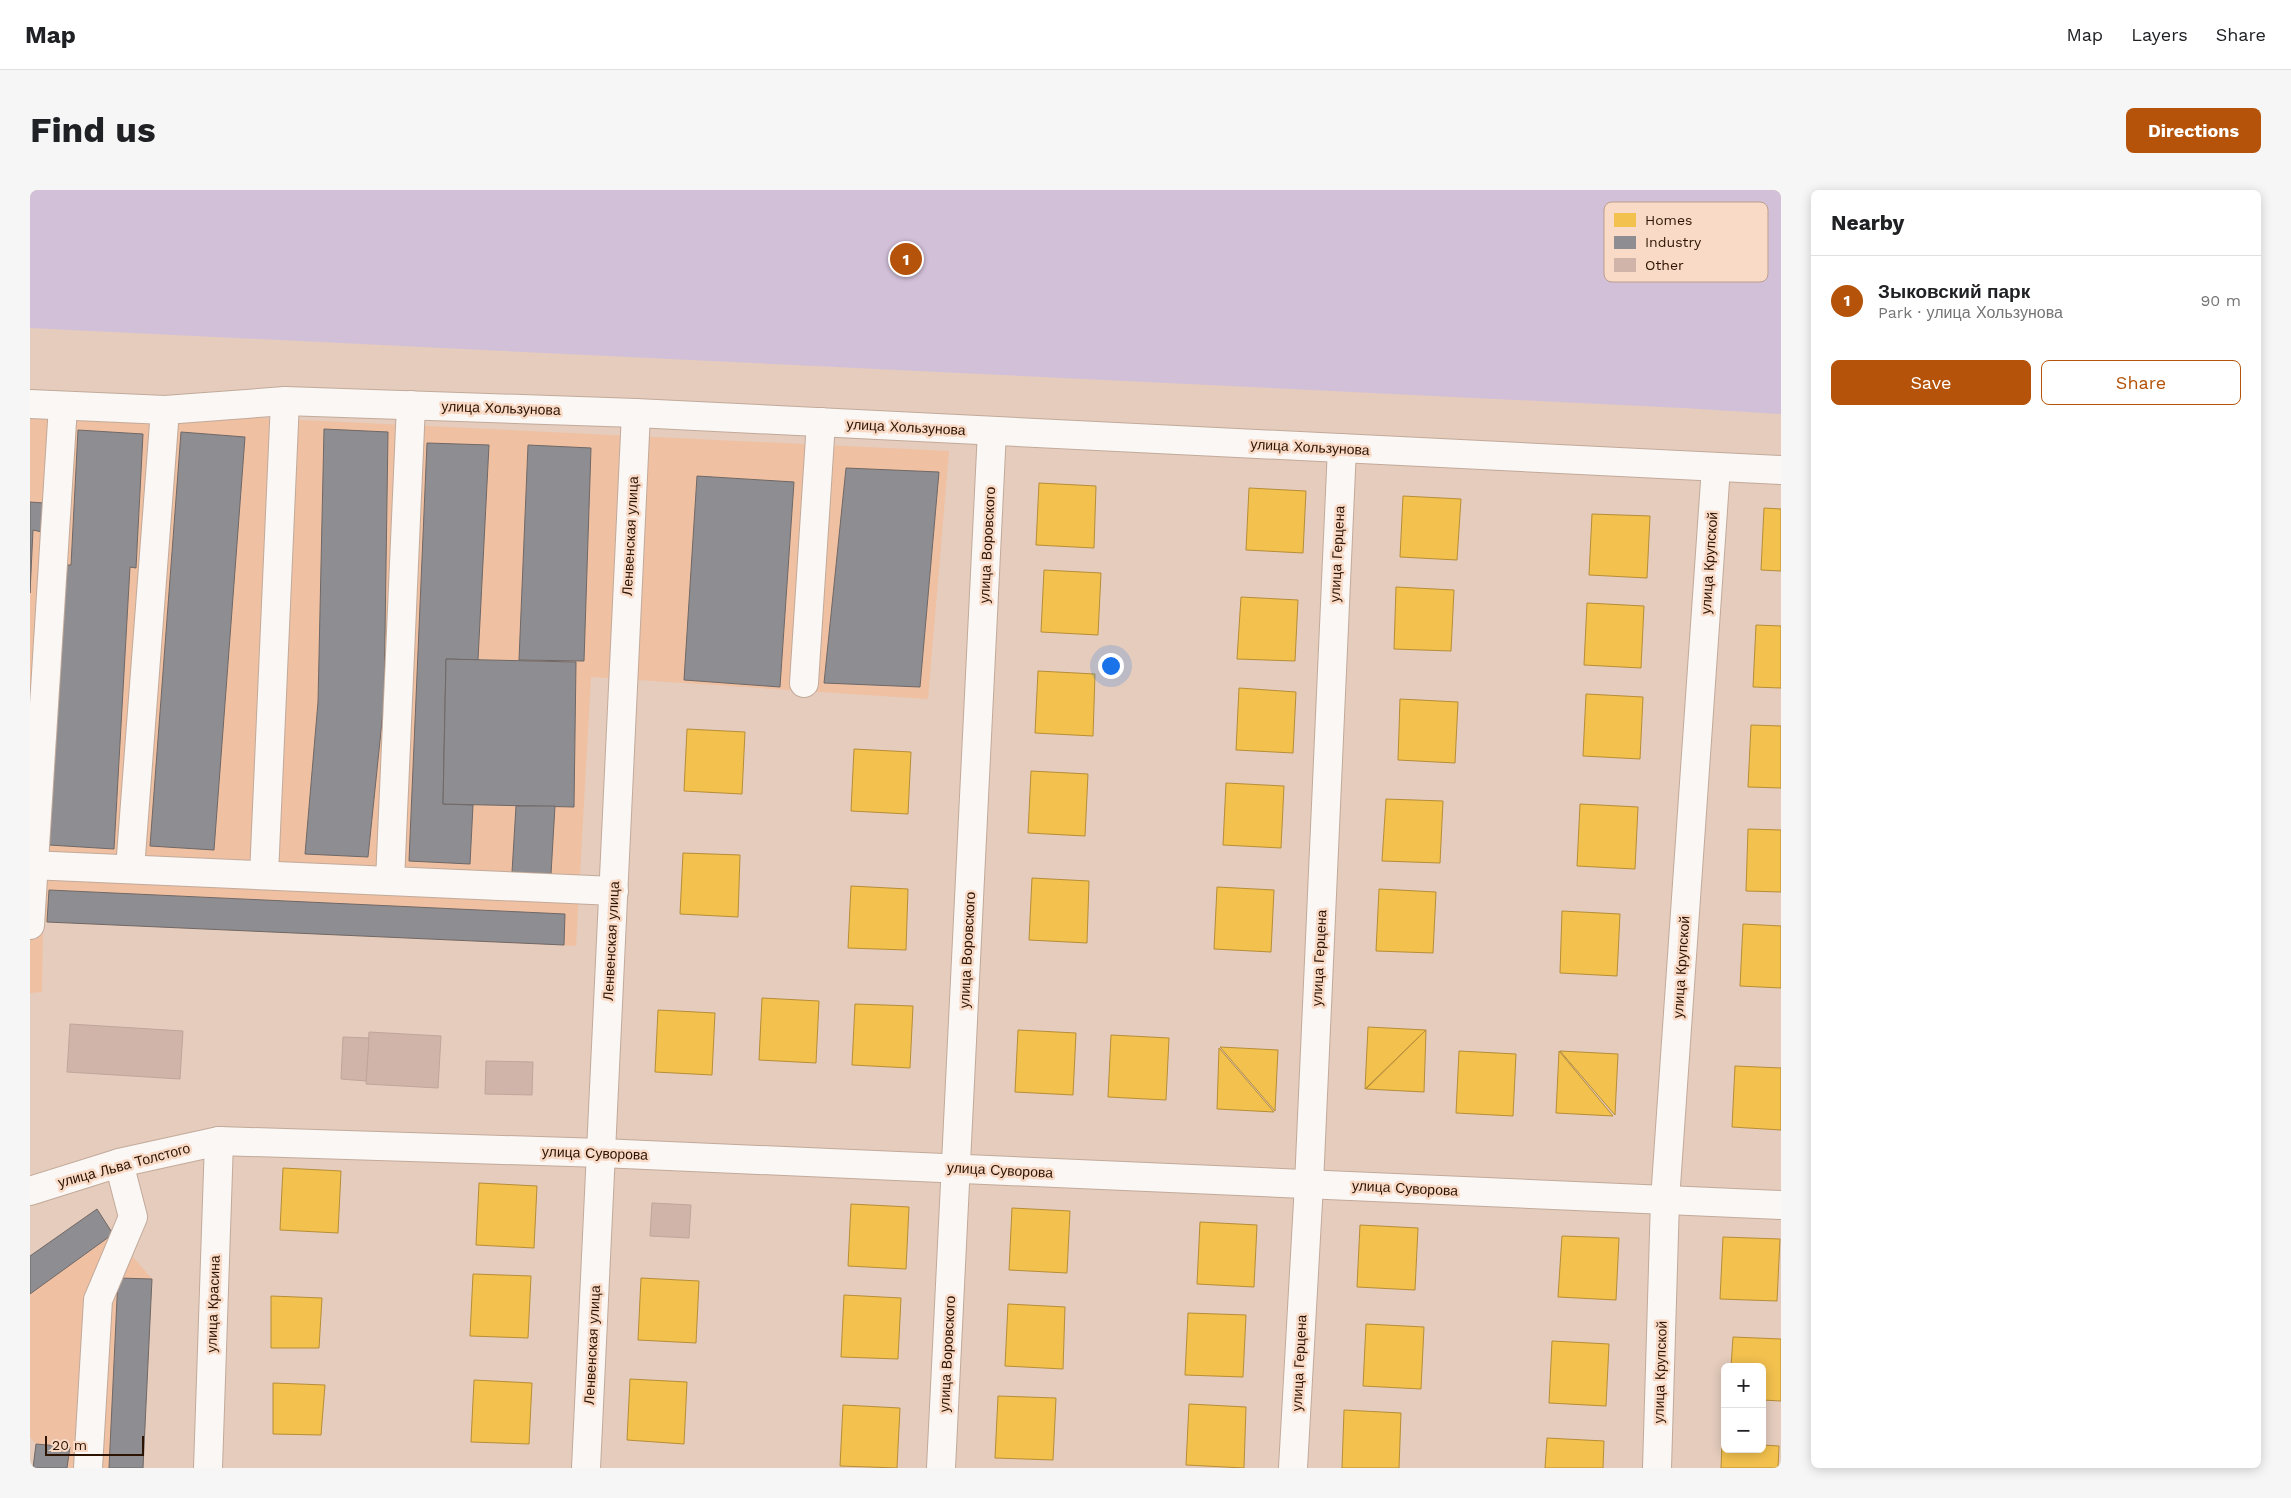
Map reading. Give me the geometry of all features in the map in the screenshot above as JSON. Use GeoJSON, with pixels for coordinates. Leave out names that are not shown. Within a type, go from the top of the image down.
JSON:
{"type":"FeatureCollection","features":[{"type":"Feature","properties":{"kind":"street","name":"улица Хользунова"},"geometry":{"type":"LineString","coordinates":[[30,404],[165,410],[285,401],[636,413],[1781,470]]}},
{"type":"Feature","properties":{"kind":"street"},"geometry":{"type":"LineString","coordinates":[[264,875],[285,401]]}},
{"type":"Feature","properties":{"kind":"street"},"geometry":{"type":"LineString","coordinates":[[390,881],[411,405]]}},
{"type":"Feature","properties":{"kind":"street"},"geometry":{"type":"LineString","coordinates":[[30,924],[32,865],[63,406]]}},
{"type":"Feature","properties":{"kind":"street"},"geometry":{"type":"LineString","coordinates":[[130,869],[165,410]]}},
{"type":"Feature","properties":{"kind":"street","name":"Ленвенская улица"},"geometry":{"type":"LineString","coordinates":[[586,1468],[636,413]]}},
{"type":"Feature","properties":{"kind":"street"},"geometry":{"type":"LineString","coordinates":[[804,683],[821,422]]}},
{"type":"Feature","properties":{"kind":"street","name":"улица Воровского"},"geometry":{"type":"LineString","coordinates":[[941,1468],[992,431]]}},
{"type":"Feature","properties":{"kind":"street","name":"улица Герцена"},"geometry":{"type":"LineString","coordinates":[[1293,1468],[1309,1184],[1342,448]]}},
{"type":"Feature","properties":{"kind":"street","name":"улица Крупской"},"geometry":{"type":"LineString","coordinates":[[1657,1468],[1665,1200],[1716,467]]}},
{"type":"Feature","properties":{"kind":"street"},"geometry":{"type":"LineString","coordinates":[[32,865],[614,892]]}},
{"type":"Feature","properties":{"kind":"street","name":"улица Суворова"},"geometry":{"type":"LineString","coordinates":[[219,1140],[601,1153],[1781,1205]]}},
{"type":"Feature","properties":{"kind":"street","name":"улица Льва Толстого"},"geometry":{"type":"LineString","coordinates":[[30,1191],[119,1163],[219,1140]]}},
{"type":"Feature","properties":{"kind":"street","name":"улица Красина"},"geometry":{"type":"LineString","coordinates":[[208,1468],[219,1140]]}},
{"type":"Feature","properties":{"kind":"street"},"geometry":{"type":"LineString","coordinates":[[88,1468],[98,1300],[133,1217],[119,1163]]}},
{"type":"Feature","properties":{"kind":"shaded area"},"geometry":{"type":"Polygon","coordinates":[[[30,190],[1781,190],[1781,414],[30,328],[30,190]]]}},
{"type":"Feature","properties":{"kind":"shaded area"},"geometry":{"type":"Polygon","coordinates":[[[30,407],[949,451],[928,699],[591,677],[576,946],[43,922],[42,992],[30,993],[30,407]]]}},
{"type":"Feature","properties":{"kind":"shaded area"},"geometry":{"type":"Polygon","coordinates":[[[97,1209],[113,1234],[152,1279],[143,1468],[33,1468],[36,1444],[30,1437],[30,1256],[97,1209]]]}},
{"type":"Feature","properties":{"kind":"building: Homes"},"geometry":{"type":"Polygon","coordinates":[[[1039,483],[1096,486],[1094,548],[1036,545],[1039,483]]]}},
{"type":"Feature","properties":{"kind":"building: Homes"},"geometry":{"type":"Polygon","coordinates":[[[1249,488],[1306,491],[1303,553],[1246,550],[1249,488]]]}},
{"type":"Feature","properties":{"kind":"building: Homes"},"geometry":{"type":"Polygon","coordinates":[[[1403,496],[1461,499],[1457,560],[1400,557],[1403,496]]]}},
{"type":"Feature","properties":{"kind":"building: Homes"},"geometry":{"type":"Polygon","coordinates":[[[1764,508],[1781,509],[1781,571],[1761,570],[1764,508]]]}},
{"type":"Feature","properties":{"kind":"building: Homes"},"geometry":{"type":"Polygon","coordinates":[[[1592,514],[1650,516],[1647,578],[1589,575],[1592,514]]]}},
{"type":"Feature","properties":{"kind":"building: Homes"},"geometry":{"type":"Polygon","coordinates":[[[1044,570],[1101,573],[1098,635],[1041,632],[1044,570]]]}},
{"type":"Feature","properties":{"kind":"building: Homes"},"geometry":{"type":"Polygon","coordinates":[[[1396,587],[1454,590],[1451,651],[1394,649],[1396,587]]]}},
{"type":"Feature","properties":{"kind":"building: Homes"},"geometry":{"type":"Polygon","coordinates":[[[1241,597],[1298,600],[1295,661],[1237,659],[1241,597]]]}},
{"type":"Feature","properties":{"kind":"building: Homes"},"geometry":{"type":"Polygon","coordinates":[[[1587,603],[1644,606],[1641,668],[1584,665],[1587,603]]]}},
{"type":"Feature","properties":{"kind":"building: Homes"},"geometry":{"type":"Polygon","coordinates":[[[1756,625],[1781,626],[1781,688],[1753,687],[1756,625]]]}},
{"type":"Feature","properties":{"kind":"building: Homes"},"geometry":{"type":"Polygon","coordinates":[[[1038,671],[1095,674],[1093,736],[1035,733],[1038,671]]]}},
{"type":"Feature","properties":{"kind":"building: Homes"},"geometry":{"type":"Polygon","coordinates":[[[1239,688],[1296,692],[1293,753],[1236,750],[1239,688]]]}},
{"type":"Feature","properties":{"kind":"building: Homes"},"geometry":{"type":"Polygon","coordinates":[[[1586,694],[1643,697],[1640,759],[1583,756],[1586,694]]]}},
{"type":"Feature","properties":{"kind":"building: Homes"},"geometry":{"type":"Polygon","coordinates":[[[1400,699],[1458,702],[1455,763],[1398,760],[1400,699]]]}},
{"type":"Feature","properties":{"kind":"building: Homes"},"geometry":{"type":"Polygon","coordinates":[[[1751,725],[1781,726],[1781,788],[1748,787],[1751,725]]]}},
{"type":"Feature","properties":{"kind":"building: Homes"},"geometry":{"type":"Polygon","coordinates":[[[687,729],[745,732],[742,794],[684,791],[687,729]]]}},
{"type":"Feature","properties":{"kind":"building: Homes"},"geometry":{"type":"Polygon","coordinates":[[[854,749],[911,752],[908,814],[851,811],[854,749]]]}},
{"type":"Feature","properties":{"kind":"building: Homes"},"geometry":{"type":"Polygon","coordinates":[[[1031,771],[1088,774],[1085,836],[1028,833],[1031,771]]]}},
{"type":"Feature","properties":{"kind":"building: Homes"},"geometry":{"type":"Polygon","coordinates":[[[1226,783],[1284,786],[1281,848],[1223,845],[1226,783]]]}},
{"type":"Feature","properties":{"kind":"building: Homes"},"geometry":{"type":"Polygon","coordinates":[[[1386,799],[1443,801],[1440,863],[1382,861],[1386,799]]]}},
{"type":"Feature","properties":{"kind":"building: Homes"},"geometry":{"type":"Polygon","coordinates":[[[1580,804],[1638,807],[1635,869],[1577,866],[1580,804]]]}},
{"type":"Feature","properties":{"kind":"building: Homes"},"geometry":{"type":"Polygon","coordinates":[[[1748,829],[1781,830],[1781,892],[1746,891],[1748,829]]]}},
{"type":"Feature","properties":{"kind":"building: Homes"},"geometry":{"type":"Polygon","coordinates":[[[683,853],[740,855],[738,917],[680,914],[683,853]]]}},
{"type":"Feature","properties":{"kind":"building: Homes"},"geometry":{"type":"Polygon","coordinates":[[[1032,878],[1089,881],[1087,943],[1029,940],[1032,878]]]}},
{"type":"Feature","properties":{"kind":"building: Homes"},"geometry":{"type":"Polygon","coordinates":[[[851,886],[908,889],[906,950],[848,948],[851,886]]]}},
{"type":"Feature","properties":{"kind":"building: Homes"},"geometry":{"type":"Polygon","coordinates":[[[1217,887],[1274,890],[1271,952],[1214,949],[1217,887]]]}},
{"type":"Feature","properties":{"kind":"building: Homes"},"geometry":{"type":"Polygon","coordinates":[[[1379,889],[1436,892],[1433,953],[1376,951],[1379,889]]]}},
{"type":"Feature","properties":{"kind":"building: Homes"},"geometry":{"type":"Polygon","coordinates":[[[1562,911],[1620,914],[1617,976],[1560,973],[1562,911]]]}},
{"type":"Feature","properties":{"kind":"building: Homes"},"geometry":{"type":"Polygon","coordinates":[[[1743,924],[1781,926],[1781,988],[1740,986],[1743,924]]]}},
{"type":"Feature","properties":{"kind":"building: Homes"},"geometry":{"type":"Polygon","coordinates":[[[762,998],[819,1001],[816,1063],[759,1060],[762,998]]]}},
{"type":"Feature","properties":{"kind":"building: Homes"},"geometry":{"type":"Polygon","coordinates":[[[855,1004],[913,1006],[910,1068],[852,1065],[855,1004]]]}},
{"type":"Feature","properties":{"kind":"building: Homes"},"geometry":{"type":"Polygon","coordinates":[[[658,1010],[715,1013],[712,1075],[655,1072],[658,1010]]]}},
{"type":"Feature","properties":{"kind":"building: Homes"},"geometry":{"type":"Polygon","coordinates":[[[1368,1027],[1426,1030],[1365,1089],[1368,1027]]]}},
{"type":"Feature","properties":{"kind":"building: Homes"},"geometry":{"type":"Polygon","coordinates":[[[1018,1030],[1076,1033],[1073,1095],[1015,1092],[1018,1030]]]}},
{"type":"Feature","properties":{"kind":"building: Homes"},"geometry":{"type":"Polygon","coordinates":[[[1426,1030],[1424,1092],[1366,1089],[1426,1030]]]}},
{"type":"Feature","properties":{"kind":"building: Homes"},"geometry":{"type":"Polygon","coordinates":[[[1111,1035],[1169,1038],[1166,1100],[1108,1097],[1111,1035]]]}},
{"type":"Feature","properties":{"kind":"building: Homes"},"geometry":{"type":"Polygon","coordinates":[[[1220,1047],[1278,1050],[1275,1111],[1220,1047]]]}},
{"type":"Feature","properties":{"kind":"building: Homes"},"geometry":{"type":"Polygon","coordinates":[[[1219,1048],[1274,1112],[1217,1109],[1219,1048]]]}},
{"type":"Feature","properties":{"kind":"building: Homes"},"geometry":{"type":"Polygon","coordinates":[[[1459,1051],[1516,1054],[1513,1116],[1456,1113],[1459,1051]]]}},
{"type":"Feature","properties":{"kind":"building: Homes"},"geometry":{"type":"Polygon","coordinates":[[[1559,1051],[1613,1116],[1556,1113],[1559,1051]]]}},
{"type":"Feature","properties":{"kind":"building: Homes"},"geometry":{"type":"Polygon","coordinates":[[[1560,1051],[1618,1054],[1615,1115],[1560,1051]]]}},
{"type":"Feature","properties":{"kind":"building: Homes"},"geometry":{"type":"Polygon","coordinates":[[[1735,1066],[1781,1068],[1781,1130],[1732,1127],[1735,1066]]]}},
{"type":"Feature","properties":{"kind":"building: Homes"},"geometry":{"type":"Polygon","coordinates":[[[283,1168],[341,1171],[338,1233],[280,1230],[283,1168]]]}},
{"type":"Feature","properties":{"kind":"building: Homes"},"geometry":{"type":"Polygon","coordinates":[[[479,1183],[537,1186],[534,1248],[476,1245],[479,1183]]]}},
{"type":"Feature","properties":{"kind":"building: Homes"},"geometry":{"type":"Polygon","coordinates":[[[851,1204],[909,1207],[906,1269],[848,1266],[851,1204]]]}},
{"type":"Feature","properties":{"kind":"building: Homes"},"geometry":{"type":"Polygon","coordinates":[[[1012,1208],[1070,1211],[1067,1273],[1009,1270],[1012,1208]]]}},
{"type":"Feature","properties":{"kind":"building: Homes"},"geometry":{"type":"Polygon","coordinates":[[[1200,1222],[1257,1225],[1254,1287],[1197,1284],[1200,1222]]]}},
{"type":"Feature","properties":{"kind":"building: Homes"},"geometry":{"type":"Polygon","coordinates":[[[1360,1225],[1418,1228],[1415,1290],[1357,1287],[1360,1225]]]}},
{"type":"Feature","properties":{"kind":"building: Homes"},"geometry":{"type":"Polygon","coordinates":[[[1562,1236],[1619,1238],[1616,1300],[1558,1297],[1562,1236]]]}},
{"type":"Feature","properties":{"kind":"building: Homes"},"geometry":{"type":"Polygon","coordinates":[[[1723,1237],[1780,1239],[1777,1301],[1720,1299],[1723,1237]]]}},
{"type":"Feature","properties":{"kind":"building: Homes"},"geometry":{"type":"Polygon","coordinates":[[[473,1274],[531,1276],[528,1338],[470,1336],[473,1274]]]}},
{"type":"Feature","properties":{"kind":"building: Homes"},"geometry":{"type":"Polygon","coordinates":[[[641,1278],[699,1281],[696,1343],[638,1340],[641,1278]]]}},
{"type":"Feature","properties":{"kind":"building: Homes"},"geometry":{"type":"Polygon","coordinates":[[[844,1295],[901,1298],[898,1359],[841,1357],[844,1295]]]}},
{"type":"Feature","properties":{"kind":"building: Homes"},"geometry":{"type":"Polygon","coordinates":[[[271,1296],[322,1298],[319,1348],[271,1348],[271,1296]]]}},
{"type":"Feature","properties":{"kind":"building: Homes"},"geometry":{"type":"Polygon","coordinates":[[[1008,1304],[1065,1307],[1063,1369],[1005,1366],[1008,1304]]]}},
{"type":"Feature","properties":{"kind":"building: Homes"},"geometry":{"type":"Polygon","coordinates":[[[1188,1313],[1246,1315],[1243,1377],[1185,1375],[1188,1313]]]}},
{"type":"Feature","properties":{"kind":"building: Homes"},"geometry":{"type":"Polygon","coordinates":[[[1366,1324],[1424,1327],[1421,1389],[1363,1386],[1366,1324]]]}},
{"type":"Feature","properties":{"kind":"building: Homes"},"geometry":{"type":"Polygon","coordinates":[[[1733,1337],[1781,1339],[1781,1401],[1766,1400],[1766,1363],[1731,1363],[1733,1337]]]}},
{"type":"Feature","properties":{"kind":"building: Homes"},"geometry":{"type":"Polygon","coordinates":[[[1552,1341],[1609,1344],[1606,1406],[1549,1403],[1552,1341]]]}},
{"type":"Feature","properties":{"kind":"building: Homes"},"geometry":{"type":"Polygon","coordinates":[[[630,1379],[687,1382],[684,1444],[627,1440],[630,1379]]]}},
{"type":"Feature","properties":{"kind":"building: Homes"},"geometry":{"type":"Polygon","coordinates":[[[474,1380],[532,1383],[529,1444],[471,1442],[474,1380]]]}},
{"type":"Feature","properties":{"kind":"building: Homes"},"geometry":{"type":"Polygon","coordinates":[[[273,1383],[325,1385],[321,1435],[273,1434],[273,1383]]]}},
{"type":"Feature","properties":{"kind":"building: Homes"},"geometry":{"type":"Polygon","coordinates":[[[998,1396],[1056,1398],[1053,1460],[995,1458],[998,1396]]]}},
{"type":"Feature","properties":{"kind":"building: Homes"},"geometry":{"type":"Polygon","coordinates":[[[1189,1404],[1246,1407],[1244,1468],[1186,1465],[1189,1404]]]}},
{"type":"Feature","properties":{"kind":"building: Homes"},"geometry":{"type":"Polygon","coordinates":[[[843,1405],[900,1408],[897,1468],[840,1466],[843,1405]]]}},
{"type":"Feature","properties":{"kind":"building: Homes"},"geometry":{"type":"Polygon","coordinates":[[[1344,1410],[1401,1413],[1399,1468],[1342,1468],[1344,1410]]]}},
{"type":"Feature","properties":{"kind":"building: Homes"},"geometry":{"type":"Polygon","coordinates":[[[1547,1438],[1604,1441],[1603,1468],[1545,1468],[1547,1438]]]}},
{"type":"Feature","properties":{"kind":"building: Homes"},"geometry":{"type":"Polygon","coordinates":[[[1766,1445],[1779,1446],[1778,1468],[1721,1468],[1722,1453],[1766,1453],[1766,1445]]]}},
{"type":"Feature","properties":{"kind":"building: Industry"},"geometry":{"type":"Polygon","coordinates":[[[324,429],[388,432],[384,702],[368,857],[305,854],[318,702],[324,429]]]}},
{"type":"Feature","properties":{"kind":"building: Industry"},"geometry":{"type":"Polygon","coordinates":[[[78,430],[143,434],[136,568],[130,567],[114,849],[49,845],[65,565],[71,565],[78,430]]]}},
{"type":"Feature","properties":{"kind":"building: Industry"},"geometry":{"type":"Polygon","coordinates":[[[181,432],[245,437],[214,850],[150,846],[181,432]]]}},
{"type":"Feature","properties":{"kind":"building: Industry"},"geometry":{"type":"Polygon","coordinates":[[[427,443],[489,445],[478,660],[446,659],[443,804],[473,805],[470,864],[409,861],[427,443]]]}},
{"type":"Feature","properties":{"kind":"building: Industry"},"geometry":{"type":"Polygon","coordinates":[[[528,445],[591,448],[584,661],[519,660],[528,445]]]}},
{"type":"Feature","properties":{"kind":"building: Industry"},"geometry":{"type":"Polygon","coordinates":[[[846,468],[939,472],[920,687],[824,683],[846,468]]]}},
{"type":"Feature","properties":{"kind":"building: Industry"},"geometry":{"type":"Polygon","coordinates":[[[697,476],[794,482],[780,687],[684,680],[697,476]]]}},
{"type":"Feature","properties":{"kind":"building: Industry"},"geometry":{"type":"Polygon","coordinates":[[[30,502],[44,503],[42,532],[33,530],[30,593],[30,502]]]}},
{"type":"Feature","properties":{"kind":"building: Industry"},"geometry":{"type":"Polygon","coordinates":[[[446,659],[576,662],[574,807],[443,804],[446,659]]]}},
{"type":"Feature","properties":{"kind":"building: Industry"},"geometry":{"type":"Polygon","coordinates":[[[516,806],[555,806],[551,874],[512,872],[516,806]]]}},
{"type":"Feature","properties":{"kind":"building: Industry"},"geometry":{"type":"Polygon","coordinates":[[[49,890],[565,914],[564,945],[47,922],[49,890]]]}},
{"type":"Feature","properties":{"kind":"building: Industry"},"geometry":{"type":"Polygon","coordinates":[[[97,1209],[113,1234],[30,1294],[30,1256],[97,1209]]]}},
{"type":"Feature","properties":{"kind":"building: Industry"},"geometry":{"type":"Polygon","coordinates":[[[118,1278],[152,1279],[143,1468],[109,1468],[118,1278]]]}},
{"type":"Feature","properties":{"kind":"building: Industry"},"geometry":{"type":"Polygon","coordinates":[[[36,1444],[70,1447],[67,1468],[33,1468],[36,1444]]]}},
{"type":"Feature","properties":{"kind":"building: Other"},"geometry":{"type":"Polygon","coordinates":[[[70,1024],[183,1031],[180,1079],[67,1072],[70,1024]]]}},
{"type":"Feature","properties":{"kind":"building: Other"},"geometry":{"type":"Polygon","coordinates":[[[369,1032],[441,1036],[438,1088],[366,1084],[369,1032]]]}},
{"type":"Feature","properties":{"kind":"building: Other"},"geometry":{"type":"Polygon","coordinates":[[[343,1037],[369,1038],[366,1081],[341,1079],[343,1037]]]}},
{"type":"Feature","properties":{"kind":"building: Other"},"geometry":{"type":"Polygon","coordinates":[[[486,1061],[533,1062],[532,1095],[485,1094],[486,1061]]]}},
{"type":"Feature","properties":{"kind":"building: Other"},"geometry":{"type":"Polygon","coordinates":[[[652,1203],[691,1205],[689,1238],[650,1236],[652,1203]]]}},
{"type":"Feature","properties":{"kind":"place","name":"Зыковский парк"},"geometry":{"type":"Point","coordinates":[906,259]}}]}
